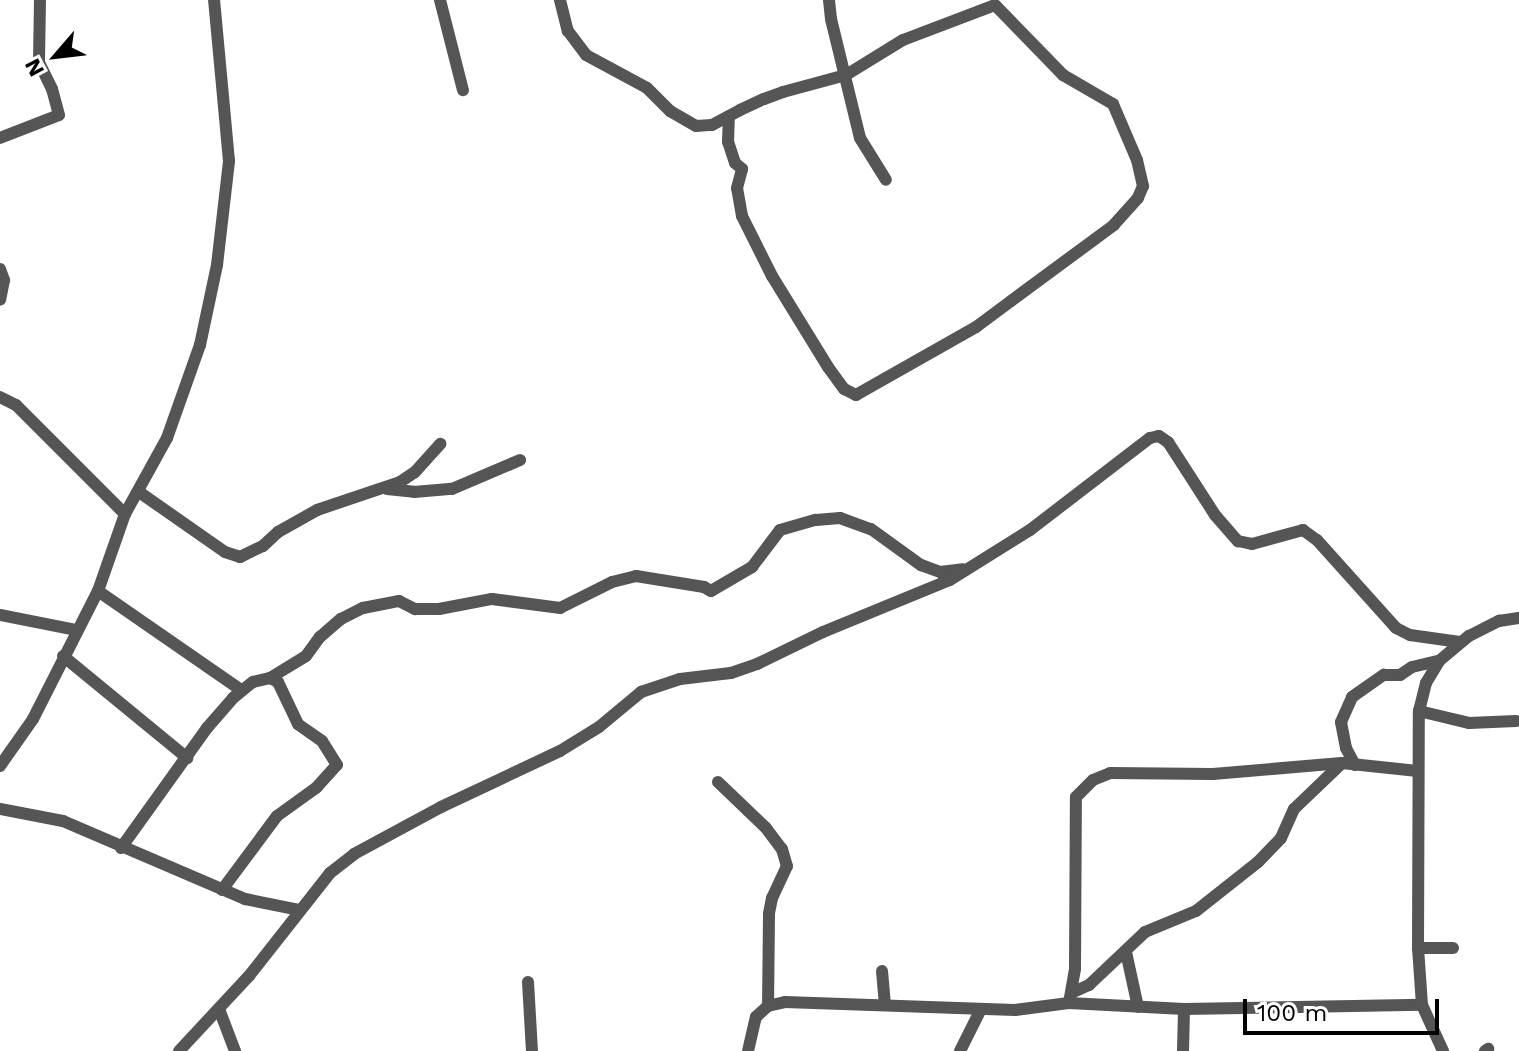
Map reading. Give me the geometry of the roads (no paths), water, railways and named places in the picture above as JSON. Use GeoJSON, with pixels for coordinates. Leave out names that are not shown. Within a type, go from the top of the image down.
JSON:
{"type":"FeatureCollection","features":[{"type":"Feature","properties":{"kind":"street"},"geometry":{"type":"LineString","coordinates":[[0,138],[59,115],[52,89],[39,62],[40,0]]}},
{"type":"Feature","properties":{"kind":"street"},"geometry":{"type":"LineString","coordinates":[[0,766],[33,719],[98,591],[125,514],[167,438],[200,345],[217,265],[229,161],[214,0]]}},
{"type":"Feature","properties":{"kind":"street"},"geometry":{"type":"LineString","coordinates":[[440,0],[463,90]]}},
{"type":"Feature","properties":{"kind":"street"},"geometry":{"type":"LineString","coordinates":[[560,0],[575,44],[598,65],[647,88],[689,124],[712,125],[729,116],[783,92],[846,75],[903,40],[995,5],[1063,75],[1113,104],[1137,160],[1141,191],[1114,225],[976,327],[856,395],[844,389],[828,367],[748,229],[737,202],[742,169],[735,163],[728,142],[729,116]]}},
{"type":"Feature","properties":{"kind":"street"},"geometry":{"type":"LineString","coordinates":[[829,0],[860,138],[886,180]]}},
{"type":"Feature","properties":{"kind":"street"},"geometry":{"type":"LineString","coordinates":[[0,269],[4,280],[0,300]]}},
{"type":"Feature","properties":{"kind":"street"},"geometry":{"type":"LineString","coordinates":[[0,397],[16,405],[125,514]]}},
{"type":"Feature","properties":{"kind":"street"},"geometry":{"type":"LineString","coordinates":[[179,1051],[249,976],[330,873],[354,854],[441,807],[560,751],[599,727],[641,692],[680,679],[731,673],[757,664],[839,625],[920,595],[1030,530],[1150,438],[1159,436],[1168,442],[1215,515],[1238,541],[1252,544],[1303,530],[1317,540],[1396,628],[1410,635],[1460,642]]}},
{"type":"Feature","properties":{"kind":"street"},"geometry":{"type":"LineString","coordinates":[[139,492],[225,552],[240,557],[255,551],[278,532],[317,510],[387,489],[415,472],[440,444]]}},
{"type":"Feature","properties":{"kind":"street"},"geometry":{"type":"LineString","coordinates":[[387,489],[414,492],[452,489],[520,460]]}},
{"type":"Feature","properties":{"kind":"street"},"geometry":{"type":"LineString","coordinates":[[121,848],[241,690],[253,682],[270,678],[306,656],[320,637],[341,619],[363,608],[399,601],[415,609],[439,609],[492,599],[560,608],[612,582],[636,576],[704,587],[711,591],[752,567],[780,530],[816,520],[840,518],[857,523],[892,542],[921,565],[940,572],[972,567]]}},
{"type":"Feature","properties":{"kind":"street"},"geometry":{"type":"LineString","coordinates":[[98,591],[241,690]]}},
{"type":"Feature","properties":{"kind":"street"},"geometry":{"type":"LineString","coordinates":[[0,615],[76,630]]}},
{"type":"Feature","properties":{"kind":"street"},"geometry":{"type":"LineString","coordinates":[[1443,1051],[1422,1005],[1418,948],[1419,711],[1426,683],[1439,661],[1460,642],[1499,621],[1519,618]]}},
{"type":"Feature","properties":{"kind":"street"},"geometry":{"type":"LineString","coordinates":[[63,656],[187,758]]}},
{"type":"Feature","properties":{"kind":"street"},"geometry":{"type":"LineString","coordinates":[[1349,764],[1341,722],[1352,697],[1384,675],[1400,675],[1412,667],[1439,661]]}},
{"type":"Feature","properties":{"kind":"street"},"geometry":{"type":"LineString","coordinates":[[222,890],[277,816],[316,788],[337,765],[322,741],[298,724],[278,682],[270,678]]}},
{"type":"Feature","properties":{"kind":"street"},"geometry":{"type":"LineString","coordinates":[[1419,711],[1469,723],[1516,721]]}},
{"type":"Feature","properties":{"kind":"street"},"geometry":{"type":"LineString","coordinates":[[1070,998],[1089,985],[1145,932],[1196,911],[1258,862],[1281,838],[1294,809],[1349,764]]}},
{"type":"Feature","properties":{"kind":"street"},"geometry":{"type":"LineString","coordinates":[[1070,998],[1075,969],[1076,797],[1093,780],[1110,773],[1213,774],[1349,764],[1418,771]]}},
{"type":"Feature","properties":{"kind":"street"},"geometry":{"type":"LineString","coordinates":[[718,782],[766,828],[782,849],[787,866],[772,898],[769,914],[768,1006]]}},
{"type":"Feature","properties":{"kind":"street"},"geometry":{"type":"LineString","coordinates":[[0,809],[63,821],[245,899],[299,910]]}},
{"type":"Feature","properties":{"kind":"street"},"geometry":{"type":"LineString","coordinates":[[1418,948],[1453,948]]}},
{"type":"Feature","properties":{"kind":"street"},"geometry":{"type":"LineString","coordinates":[[1126,952],[1138,1007]]}},
{"type":"Feature","properties":{"kind":"street"},"geometry":{"type":"LineString","coordinates":[[882,971],[885,1004]]}},
{"type":"Feature","properties":{"kind":"street"},"geometry":{"type":"LineString","coordinates":[[528,982],[532,1051]]}},
{"type":"Feature","properties":{"kind":"street"},"geometry":{"type":"LineString","coordinates":[[748,1051],[756,1017],[768,1006],[785,1002],[1015,1010],[1070,998],[1138,1007],[1184,1009],[1422,1005]]}},
{"type":"Feature","properties":{"kind":"street"},"geometry":{"type":"LineString","coordinates":[[219,1009],[235,1051]]}},
{"type":"Feature","properties":{"kind":"street"},"geometry":{"type":"LineString","coordinates":[[960,1051],[981,1009]]}},
{"type":"Feature","properties":{"kind":"street"},"geometry":{"type":"LineString","coordinates":[[1183,1051],[1184,1009]]}}]}
